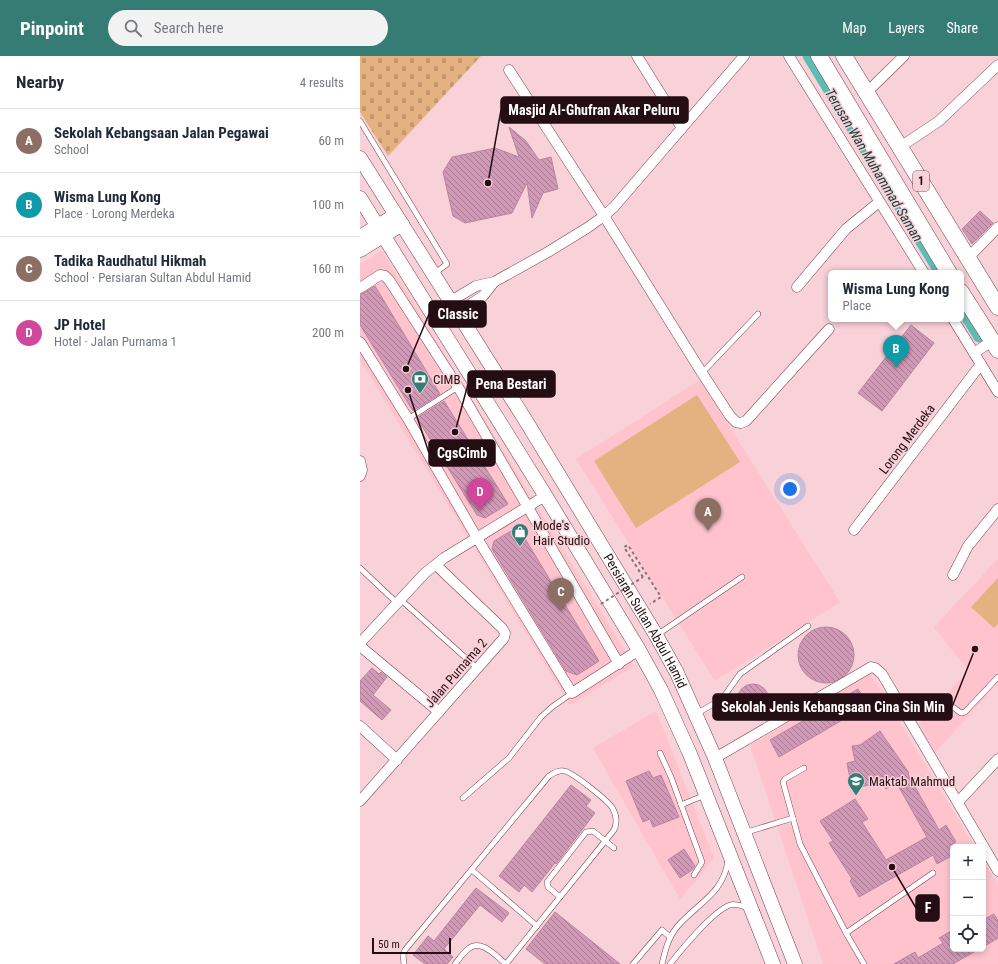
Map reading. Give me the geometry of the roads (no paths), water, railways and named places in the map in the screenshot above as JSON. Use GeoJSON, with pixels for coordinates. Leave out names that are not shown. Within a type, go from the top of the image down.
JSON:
{"type":"FeatureCollection","features":[{"type":"Feature","properties":{"kind":"main road","name":"1"},"geometry":{"type":"LineString","coordinates":[[819,56],[947,270]]}},
{"type":"Feature","properties":{"kind":"main road","name":"1"},"geometry":{"type":"LineString","coordinates":[[844,56],[998,307]]}},
{"type":"Feature","properties":{"kind":"main road","name":"Persiaran Sultan Abdul Hamid"},"geometry":{"type":"LineString","coordinates":[[360,158],[526,421],[656,635],[677,673],[726,784],[795,964]]}},
{"type":"Feature","properties":{"kind":"main road","name":"Persiaran Sultan Abdul Hamid"},"geometry":{"type":"LineString","coordinates":[[360,198],[545,496],[639,650],[661,690],[690,754],[773,964]]}},
{"type":"Feature","properties":{"kind":"main road"},"geometry":{"type":"LineString","coordinates":[[360,237],[380,231],[399,220]]}},
{"type":"Feature","properties":{"kind":"main road"},"geometry":{"type":"LineString","coordinates":[[360,250],[380,231]]}},
{"type":"Feature","properties":{"kind":"main road"},"geometry":{"type":"LineString","coordinates":[[964,297],[995,346]]}},
{"type":"Feature","properties":{"kind":"main road"},"geometry":{"type":"LineString","coordinates":[[706,794],[726,784]]}},
{"type":"Feature","properties":{"kind":"street"},"geometry":{"type":"LineString","coordinates":[[637,56],[682,128]]}},
{"type":"Feature","properties":{"kind":"street"},"geometry":{"type":"LineString","coordinates":[[439,325],[454,307],[476,286],[494,282],[587,228],[604,216],[614,207],[744,56]]}},
{"type":"Feature","properties":{"kind":"street"},"geometry":{"type":"LineString","coordinates":[[789,56],[922,270]]}},
{"type":"Feature","properties":{"kind":"street"},"geometry":{"type":"LineString","coordinates":[[866,93],[904,56]]}},
{"type":"Feature","properties":{"kind":"street"},"geometry":{"type":"LineString","coordinates":[[900,147],[939,121],[998,65]]}},
{"type":"Feature","properties":{"kind":"street"},"geometry":{"type":"LineString","coordinates":[[509,70],[604,216],[702,373],[730,416],[736,422],[741,423],[746,421],[829,329]]}},
{"type":"Feature","properties":{"kind":"street"},"geometry":{"type":"LineString","coordinates":[[797,287],[846,229],[880,202]]}},
{"type":"Feature","properties":{"kind":"street"},"geometry":{"type":"LineString","coordinates":[[968,258],[998,227]]}},
{"type":"Feature","properties":{"kind":"street"},"geometry":{"type":"LineString","coordinates":[[360,288],[380,275],[385,276],[389,280],[458,387],[619,664]]}},
{"type":"Feature","properties":{"kind":"street"},"geometry":{"type":"LineString","coordinates":[[431,313],[454,307]]}},
{"type":"Feature","properties":{"kind":"street"},"geometry":{"type":"LineString","coordinates":[[955,322],[998,392]]}},
{"type":"Feature","properties":{"kind":"street"},"geometry":{"type":"LineString","coordinates":[[360,342],[408,419],[477,538],[572,693],[639,650]]}},
{"type":"Feature","properties":{"kind":"street"},"geometry":{"type":"LineString","coordinates":[[974,353],[995,346]]}},
{"type":"Feature","properties":{"kind":"street","name":"Lorong Merdeka"},"geometry":{"type":"LineString","coordinates":[[854,530],[981,364]]}},
{"type":"Feature","properties":{"kind":"street"},"geometry":{"type":"LineString","coordinates":[[360,462],[362,470],[360,476]]}},
{"type":"Feature","properties":{"kind":"street"},"geometry":{"type":"LineString","coordinates":[[439,712],[360,644],[422,576],[444,558],[545,496]]}},
{"type":"Feature","properties":{"kind":"street"},"geometry":{"type":"LineString","coordinates":[[953,575],[968,546],[998,509]]}},
{"type":"Feature","properties":{"kind":"street","name":"Jalan Purnama 2"},"geometry":{"type":"LineString","coordinates":[[361,797],[397,760],[504,638],[505,633],[502,628],[436,565]]}},
{"type":"Feature","properties":{"kind":"street"},"geometry":{"type":"LineString","coordinates":[[715,758],[871,667],[875,668],[882,674],[998,871]]}},
{"type":"Feature","properties":{"kind":"street"},"geometry":{"type":"LineString","coordinates":[[360,726],[397,760]]}},
{"type":"Feature","properties":{"kind":"street"},"geometry":{"type":"LineString","coordinates":[[958,802],[998,759]]}},
{"type":"Feature","properties":{"kind":"lane"},"geometry":{"type":"LineString","coordinates":[[360,121],[447,264],[433,274]]}},
{"type":"Feature","properties":{"kind":"lane"},"geometry":{"type":"LineString","coordinates":[[702,373],[758,314]]}},
{"type":"Feature","properties":{"kind":"lane"},"geometry":{"type":"LineString","coordinates":[[408,419],[458,387]]}},
{"type":"Feature","properties":{"kind":"lane"},"geometry":{"type":"LineString","coordinates":[[360,569],[477,668]]}},
{"type":"Feature","properties":{"kind":"lane"},"geometry":{"type":"LineString","coordinates":[[656,635],[742,577]]}},
{"type":"Feature","properties":{"kind":"lane"},"geometry":{"type":"LineString","coordinates":[[696,714],[722,699],[740,674],[808,626]]}},
{"type":"Feature","properties":{"kind":"lane"},"geometry":{"type":"LineString","coordinates":[[946,702],[961,713],[965,712],[998,677]]}},
{"type":"Feature","properties":{"kind":"lane"},"geometry":{"type":"LineString","coordinates":[[463,798],[509,758],[552,707],[572,693]]}},
{"type":"Feature","properties":{"kind":"lane"},"geometry":{"type":"LineString","coordinates":[[660,753],[702,862],[694,875]]}},
{"type":"Feature","properties":{"kind":"lane"},"geometry":{"type":"LineString","coordinates":[[804,768],[785,779],[783,782],[800,844],[846,933],[864,964]]}},
{"type":"Feature","properties":{"kind":"lane"},"geometry":{"type":"LineString","coordinates":[[404,964],[403,955],[405,950],[549,776],[557,771],[571,773],[611,805],[616,815],[616,825],[614,830],[506,964],[486,948],[476,945],[468,948],[455,964]]}},
{"type":"Feature","properties":{"kind":"lane"},"geometry":{"type":"LineString","coordinates":[[681,805],[706,794]]}},
{"type":"Feature","properties":{"kind":"lane"},"geometry":{"type":"LineString","coordinates":[[744,833],[793,818]]}},
{"type":"Feature","properties":{"kind":"lane"},"geometry":{"type":"LineString","coordinates":[[560,897],[548,887],[547,882],[586,832],[593,831],[614,848]]}},
{"type":"Feature","properties":{"kind":"lane"},"geometry":{"type":"LineString","coordinates":[[662,964],[667,942],[670,937],[682,922],[712,894],[722,882],[728,860],[726,845]]}},
{"type":"Feature","properties":{"kind":"lane"},"geometry":{"type":"LineString","coordinates":[[472,870],[537,926]]}},
{"type":"Feature","properties":{"kind":"lane"},"geometry":{"type":"LineString","coordinates":[[846,933],[933,873]]}},
{"type":"Feature","properties":{"kind":"lane"},"geometry":{"type":"LineString","coordinates":[[670,964],[700,930],[721,910],[731,905],[740,905],[751,909]]}},
{"type":"Feature","properties":{"kind":"lane"},"geometry":{"type":"LineString","coordinates":[[633,964],[662,930],[670,937]]}},
{"type":"Feature","properties":{"kind":"waterway","name":"Terusan Wan Muhammad Saman"},"geometry":{"type":"LineString","coordinates":[[808,56],[938,270]]}},
{"type":"Feature","properties":{"kind":"waterway","name":"Terusan Wan Muhammad Saman"},"geometry":{"type":"LineString","coordinates":[[964,313],[979,337]]}},
{"type":"Feature","properties":{"kind":"place","name":"Masjid Al-Ghufran Akar Peluru"},"geometry":{"type":"Point","coordinates":[488,183]}},
{"type":"Feature","properties":{"kind":"place","name":"Wisma Lung Kong"},"geometry":{"type":"Point","coordinates":[896,368]}},
{"type":"Feature","properties":{"kind":"place","name":"Classic"},"geometry":{"type":"Point","coordinates":[406,369]}},
{"type":"Feature","properties":{"kind":"place","name":"CgsCimb"},"geometry":{"type":"Point","coordinates":[408,390]}},
{"type":"Feature","properties":{"kind":"place","name":"CIMB"},"geometry":{"type":"Point","coordinates":[420,394]}},
{"type":"Feature","properties":{"kind":"place","name":"Pena Bestari"},"geometry":{"type":"Point","coordinates":[455,432]}},
{"type":"Feature","properties":{"kind":"place","name":"JP Hotel"},"geometry":{"type":"Point","coordinates":[480,511]}},
{"type":"Feature","properties":{"kind":"place","name":"Sekolah Kebangsaan Jalan Pegawai"},"geometry":{"type":"Point","coordinates":[708,531]}},
{"type":"Feature","properties":{"kind":"place","name":"Mode's Hair Studio"},"geometry":{"type":"Point","coordinates":[520,547]}},
{"type":"Feature","properties":{"kind":"place","name":"Tadika Raudhatul Hikmah"},"geometry":{"type":"Point","coordinates":[561,611]}},
{"type":"Feature","properties":{"kind":"place","name":"Sekolah Jenis Kebangsaan Cina Sin Min"},"geometry":{"type":"Point","coordinates":[975,649]}},
{"type":"Feature","properties":{"kind":"place","name":"Maktab Mahmud"},"geometry":{"type":"Point","coordinates":[856,796]}},
{"type":"Feature","properties":{"kind":"place","name":"F"},"geometry":{"type":"Point","coordinates":[892,867]}}]}
